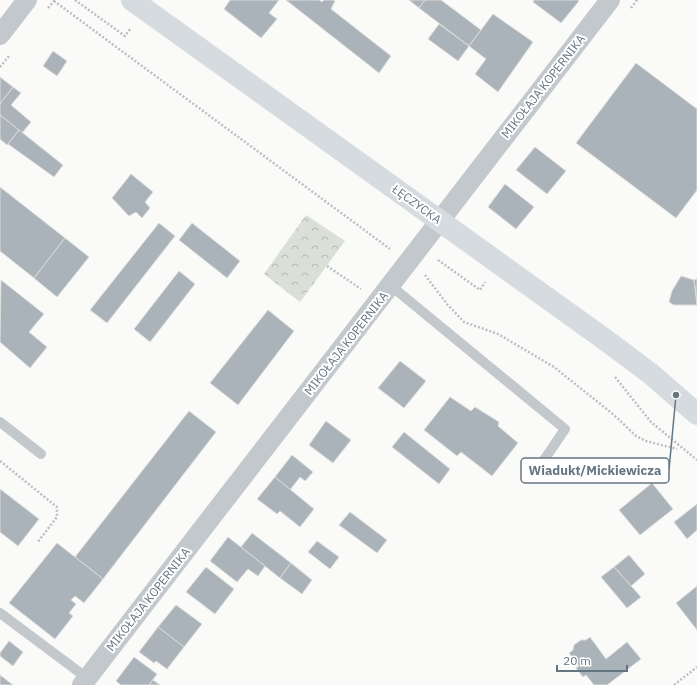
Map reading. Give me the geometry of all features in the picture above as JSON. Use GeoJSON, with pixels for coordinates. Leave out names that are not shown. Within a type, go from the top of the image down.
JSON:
{"type":"FeatureCollection","features":[{"type":"Feature","properties":{"kind":"street"},"geometry":{"type":"LineString","coordinates":[[0,35],[27,0]]}},
{"type":"Feature","properties":{"kind":"street","name":"ŁĘCZYCKA"},"geometry":{"type":"LineString","coordinates":[[132,0],[477,246],[651,374],[697,414]]}},
{"type":"Feature","properties":{"kind":"street","name":"MIKOŁAJA KOPERNIKA"},"geometry":{"type":"LineString","coordinates":[[85,682],[610,0]]}},
{"type":"Feature","properties":{"kind":"lane"},"geometry":{"type":"LineString","coordinates":[[390,286],[565,428],[542,463]]}},
{"type":"Feature","properties":{"kind":"lane"},"geometry":{"type":"LineString","coordinates":[[0,422],[41,454]]}},
{"type":"Feature","properties":{"kind":"lane"},"geometry":{"type":"LineString","coordinates":[[0,613],[85,682]]}},
{"type":"Feature","properties":{"kind":"path"},"geometry":{"type":"LineString","coordinates":[[75,0],[125,36],[132,27]]}},
{"type":"Feature","properties":{"kind":"path"},"geometry":{"type":"LineString","coordinates":[[54,1],[396,252]]}},
{"type":"Feature","properties":{"kind":"path"},"geometry":{"type":"LineString","coordinates":[[437,259],[480,290],[485,282]]}},
{"type":"Feature","properties":{"kind":"path"},"geometry":{"type":"LineString","coordinates":[[327,266],[365,292]]}},
{"type":"Feature","properties":{"kind":"path"},"geometry":{"type":"LineString","coordinates":[[425,275],[447,304],[464,322],[498,334],[554,367],[636,436],[646,441],[677,449]]}},
{"type":"Feature","properties":{"kind":"path"},"geometry":{"type":"LineString","coordinates":[[480,278],[492,286]]}},
{"type":"Feature","properties":{"kind":"path"},"geometry":{"type":"LineString","coordinates":[[612,374],[651,422],[697,460]]}},
{"type":"Feature","properties":{"kind":"path"},"geometry":{"type":"LineString","coordinates":[[0,461],[57,507],[57,517],[37,543]]}},
{"type":"Feature","properties":{"kind":"path"},"geometry":{"type":"LineString","coordinates":[[674,685],[697,667]]}},
{"type":"Feature","properties":{"kind":"green space"},"geometry":{"type":"Polygon","coordinates":[[[306,215],[345,241],[300,302],[264,274],[306,215]]]}},
{"type":"Feature","properties":{"kind":"building"},"geometry":{"type":"Polygon","coordinates":[[[230,0],[279,0],[269,13],[277,19],[261,38],[224,9],[230,0]]]}},
{"type":"Feature","properties":{"kind":"building"},"geometry":{"type":"Polygon","coordinates":[[[286,0],[319,0],[322,2],[324,0],[335,1],[331,9],[391,56],[379,73],[286,0]]]}},
{"type":"Feature","properties":{"kind":"building"},"geometry":{"type":"Polygon","coordinates":[[[409,0],[425,0],[419,8],[409,0]]]}},
{"type":"Feature","properties":{"kind":"building"},"geometry":{"type":"Polygon","coordinates":[[[425,0],[441,0],[481,30],[469,46],[419,8],[425,0]]]}},
{"type":"Feature","properties":{"kind":"building"},"geometry":{"type":"Polygon","coordinates":[[[534,0],[579,1],[561,23],[533,2],[534,0]]]}},
{"type":"Feature","properties":{"kind":"building"},"geometry":{"type":"Polygon","coordinates":[[[493,14],[533,42],[498,92],[475,74],[486,59],[469,46],[493,14]]]}},
{"type":"Feature","properties":{"kind":"building"},"geometry":{"type":"Polygon","coordinates":[[[439,24],[469,46],[458,61],[428,39],[439,24]]]}},
{"type":"Feature","properties":{"kind":"building"},"geometry":{"type":"Polygon","coordinates":[[[53,51],[67,61],[57,76],[43,66],[53,51]]]}},
{"type":"Feature","properties":{"kind":"building"},"geometry":{"type":"Polygon","coordinates":[[[636,63],[697,109],[697,190],[676,218],[576,143],[636,63]]]}},
{"type":"Feature","properties":{"kind":"building"},"geometry":{"type":"Polygon","coordinates":[[[0,77],[13,87],[0,104],[0,77]]]}},
{"type":"Feature","properties":{"kind":"building"},"geometry":{"type":"Polygon","coordinates":[[[13,87],[21,93],[11,105],[31,122],[22,133],[0,115],[0,104],[13,87]]]}},
{"type":"Feature","properties":{"kind":"building"},"geometry":{"type":"Polygon","coordinates":[[[0,115],[19,130],[7,145],[0,139],[0,115]]]}},
{"type":"Feature","properties":{"kind":"building"},"geometry":{"type":"Polygon","coordinates":[[[19,130],[63,165],[54,177],[8,144],[19,130]]]}},
{"type":"Feature","properties":{"kind":"building"},"geometry":{"type":"Polygon","coordinates":[[[535,147],[566,171],[547,194],[516,170],[535,147]]]}},
{"type":"Feature","properties":{"kind":"building"},"geometry":{"type":"Polygon","coordinates":[[[131,174],[153,192],[145,202],[150,208],[142,218],[136,212],[129,216],[112,198],[131,174]]]}},
{"type":"Feature","properties":{"kind":"building"},"geometry":{"type":"Polygon","coordinates":[[[505,184],[534,207],[516,229],[488,207],[505,184]]]}},
{"type":"Feature","properties":{"kind":"building"},"geometry":{"type":"Polygon","coordinates":[[[0,187],[65,238],[34,278],[0,251],[0,187]]]}},
{"type":"Feature","properties":{"kind":"building"},"geometry":{"type":"Polygon","coordinates":[[[159,223],[175,236],[107,323],[90,310],[159,223]]]}},
{"type":"Feature","properties":{"kind":"building"},"geometry":{"type":"Polygon","coordinates":[[[192,223],[240,261],[227,278],[179,240],[192,223]]]}},
{"type":"Feature","properties":{"kind":"building"},"geometry":{"type":"Polygon","coordinates":[[[65,238],[89,257],[57,297],[34,278],[65,238]]]}},
{"type":"Feature","properties":{"kind":"building"},"geometry":{"type":"Polygon","coordinates":[[[179,271],[195,284],[150,342],[134,329],[179,271]]]}},
{"type":"Feature","properties":{"kind":"building"},"geometry":{"type":"Polygon","coordinates":[[[681,276],[694,280],[697,305],[674,305],[669,302],[672,291],[681,276]]]}},
{"type":"Feature","properties":{"kind":"building"},"geometry":{"type":"Polygon","coordinates":[[[697,279],[697,301],[694,280],[697,279]]]}},
{"type":"Feature","properties":{"kind":"building"},"geometry":{"type":"Polygon","coordinates":[[[1,280],[44,314],[29,332],[47,347],[30,368],[0,342],[1,280]]]}},
{"type":"Feature","properties":{"kind":"building"},"geometry":{"type":"Polygon","coordinates":[[[268,310],[294,331],[238,405],[210,383],[268,310]]]}},
{"type":"Feature","properties":{"kind":"building"},"geometry":{"type":"Polygon","coordinates":[[[400,361],[426,381],[404,408],[378,388],[400,361]]]}},
{"type":"Feature","properties":{"kind":"building"},"geometry":{"type":"Polygon","coordinates":[[[450,397],[471,411],[475,407],[499,422],[498,426],[518,443],[492,476],[461,452],[457,456],[424,430],[450,397]]]}},
{"type":"Feature","properties":{"kind":"building"},"geometry":{"type":"Polygon","coordinates":[[[189,411],[216,432],[103,579],[75,557],[189,411]]]}},
{"type":"Feature","properties":{"kind":"building"},"geometry":{"type":"Polygon","coordinates":[[[326,421],[351,440],[333,463],[309,445],[326,421]]]}},
{"type":"Feature","properties":{"kind":"building"},"geometry":{"type":"Polygon","coordinates":[[[404,432],[450,469],[439,484],[392,447],[404,432]]]}},
{"type":"Feature","properties":{"kind":"building"},"geometry":{"type":"Polygon","coordinates":[[[292,455],[313,472],[305,481],[300,477],[290,490],[275,477],[292,455]]]}},
{"type":"Feature","properties":{"kind":"building"},"geometry":{"type":"Polygon","coordinates":[[[275,477],[314,509],[300,527],[280,511],[277,514],[257,499],[275,477]]]}},
{"type":"Feature","properties":{"kind":"building"},"geometry":{"type":"Polygon","coordinates":[[[652,483],[673,509],[640,535],[619,510],[652,483]]]}},
{"type":"Feature","properties":{"kind":"building"},"geometry":{"type":"Polygon","coordinates":[[[0,489],[39,519],[18,546],[0,532],[0,489]]]}},
{"type":"Feature","properties":{"kind":"building"},"geometry":{"type":"Polygon","coordinates":[[[697,504],[697,530],[687,539],[674,522],[697,504]]]}},
{"type":"Feature","properties":{"kind":"building"},"geometry":{"type":"Polygon","coordinates":[[[350,512],[387,540],[377,553],[339,525],[350,512]]]}},
{"type":"Feature","properties":{"kind":"building"},"geometry":{"type":"Polygon","coordinates":[[[252,533],[291,563],[280,578],[241,547],[252,533]]]}},
{"type":"Feature","properties":{"kind":"building"},"geometry":{"type":"Polygon","coordinates":[[[228,537],[265,566],[258,576],[248,569],[237,582],[210,561],[228,537]]]}},
{"type":"Feature","properties":{"kind":"building"},"geometry":{"type":"Polygon","coordinates":[[[317,541],[339,557],[330,569],[308,552],[317,541]]]}},
{"type":"Feature","properties":{"kind":"building"},"geometry":{"type":"Polygon","coordinates":[[[57,543],[103,579],[84,603],[75,596],[71,600],[76,604],[69,613],[73,616],[55,639],[9,603],[57,543]]]}},
{"type":"Feature","properties":{"kind":"building"},"geometry":{"type":"Polygon","coordinates":[[[629,555],[645,574],[631,586],[614,567],[629,555]]]}},
{"type":"Feature","properties":{"kind":"building"},"geometry":{"type":"Polygon","coordinates":[[[291,563],[312,580],[302,594],[280,578],[291,563]]]}},
{"type":"Feature","properties":{"kind":"building"},"geometry":{"type":"Polygon","coordinates":[[[206,567],[234,589],[215,614],[186,592],[206,567]]]}},
{"type":"Feature","properties":{"kind":"building"},"geometry":{"type":"Polygon","coordinates":[[[614,567],[641,597],[627,608],[601,577],[614,567]]]}},
{"type":"Feature","properties":{"kind":"building"},"geometry":{"type":"Polygon","coordinates":[[[697,586],[697,630],[676,603],[697,586]]]}},
{"type":"Feature","properties":{"kind":"building"},"geometry":{"type":"Polygon","coordinates":[[[176,605],[202,624],[184,647],[158,627],[176,605]]]}},
{"type":"Feature","properties":{"kind":"building"},"geometry":{"type":"Polygon","coordinates":[[[158,627],[184,647],[167,669],[156,661],[154,663],[139,652],[158,627]]]}},
{"type":"Feature","properties":{"kind":"building"},"geometry":{"type":"Polygon","coordinates":[[[590,637],[606,659],[627,642],[641,659],[607,685],[594,685],[586,675],[583,677],[576,668],[579,666],[569,653],[573,650],[574,645],[581,640],[586,640],[590,637]]]}},
{"type":"Feature","properties":{"kind":"building"},"geometry":{"type":"Polygon","coordinates":[[[9,641],[23,652],[13,666],[0,656],[0,653],[9,641]]]}},
{"type":"Feature","properties":{"kind":"building"},"geometry":{"type":"Polygon","coordinates":[[[134,657],[157,674],[149,685],[121,685],[116,681],[134,657]]]}},
{"type":"Feature","properties":{"kind":"building"},"geometry":{"type":"Polygon","coordinates":[[[0,675],[13,685],[0,685],[0,675]]]}},
{"type":"Feature","properties":{"kind":"building"},"geometry":{"type":"Polygon","coordinates":[[[153,680],[160,685],[149,685],[153,680]]]}},
{"type":"Feature","properties":{"kind":"place","name":"Wiadukt/Mickiewicza"},"geometry":{"type":"Point","coordinates":[676,395]}}]}
